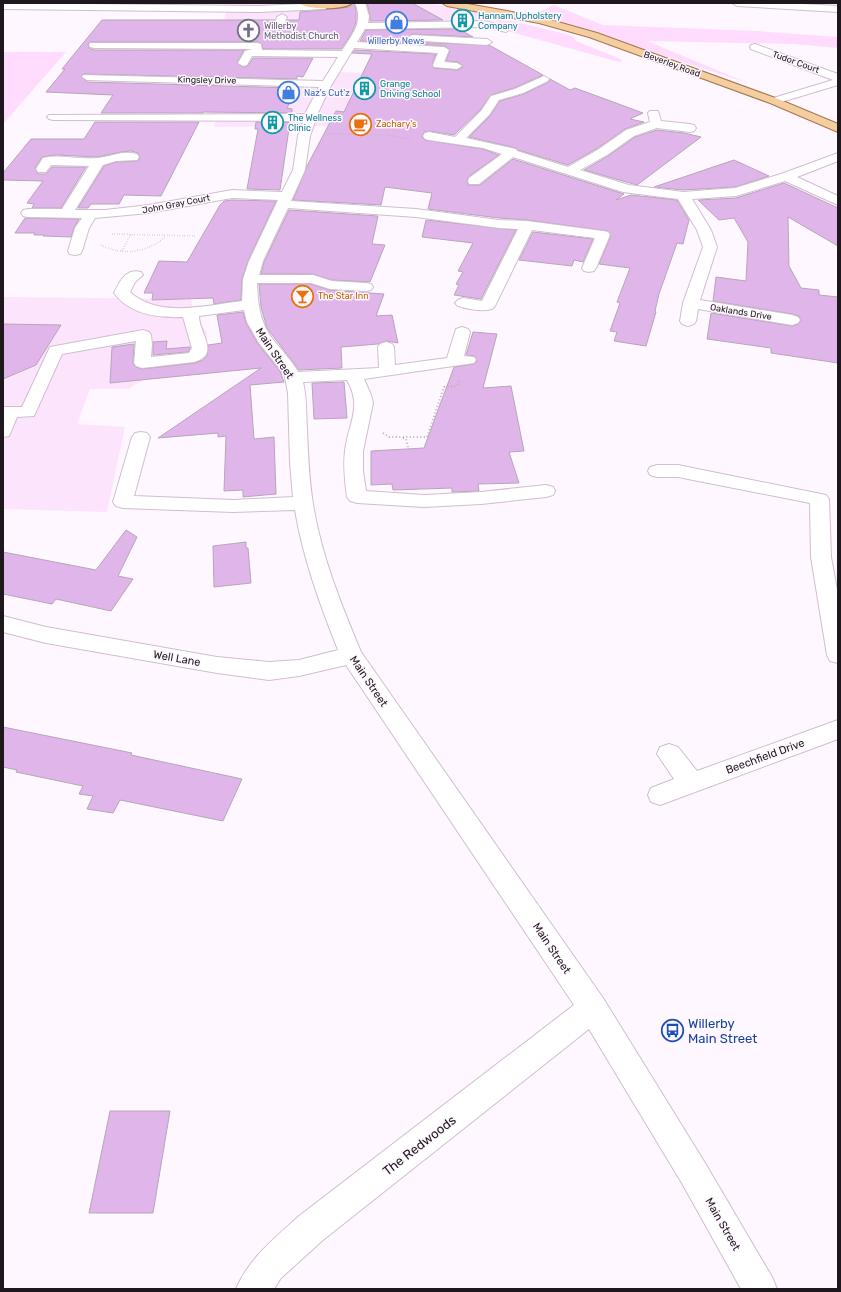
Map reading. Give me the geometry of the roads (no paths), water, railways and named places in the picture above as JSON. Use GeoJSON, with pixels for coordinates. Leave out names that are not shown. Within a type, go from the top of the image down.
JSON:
{"type":"FeatureCollection","features":[{"type":"Feature","properties":{"kind":"main road"},"geometry":{"type":"LineString","coordinates":[[304,3],[329,6],[347,3]]}},
{"type":"Feature","properties":{"kind":"main road","name":"Beverley Road"},"geometry":{"type":"LineString","coordinates":[[447,3],[540,20],[593,35],[774,101],[838,128]]}},
{"type":"Feature","properties":{"kind":"main road","name":"Beverley Road"},"geometry":{"type":"LineString","coordinates":[[462,3],[503,13]]}},
{"type":"Feature","properties":{"kind":"street"},"geometry":{"type":"LineString","coordinates":[[275,9],[291,3]]}},
{"type":"Feature","properties":{"kind":"street"},"geometry":{"type":"LineString","coordinates":[[737,3],[838,9]]}},
{"type":"Feature","properties":{"kind":"street"},"geometry":{"type":"LineString","coordinates":[[3,6],[230,13],[329,6],[359,26],[394,36],[447,44],[487,42]]}},
{"type":"Feature","properties":{"kind":"street"},"geometry":{"type":"LineString","coordinates":[[279,27],[282,17]]}},
{"type":"Feature","properties":{"kind":"street"},"geometry":{"type":"LineString","coordinates":[[243,63],[249,53],[256,53],[359,26],[484,24],[506,29]]}},
{"type":"Feature","properties":{"kind":"street"},"geometry":{"type":"LineString","coordinates":[[359,26],[444,50],[438,65],[457,66]]}},
{"type":"Feature","properties":{"kind":"street","name":"Main Street"},"geometry":{"type":"LineString","coordinates":[[359,26],[326,84],[309,118],[304,134],[299,170],[263,244],[250,279],[250,305],[255,322],[267,343],[288,368],[293,377],[297,393],[299,463],[303,503],[310,541],[322,579],[351,655],[593,1008],[694,1174],[760,1289]]}},
{"type":"Feature","properties":{"kind":"street"},"geometry":{"type":"LineString","coordinates":[[94,45],[257,46],[256,53]]}},
{"type":"Feature","properties":{"kind":"street","name":"Tudor Court"},"geometry":{"type":"LineString","coordinates":[[755,47],[838,78]]}},
{"type":"Feature","properties":{"kind":"street"},"geometry":{"type":"LineString","coordinates":[[458,140],[485,113],[495,98],[520,91],[542,76],[557,80]]}},
{"type":"Feature","properties":{"kind":"street","name":"Kingsley Drive"},"geometry":{"type":"LineString","coordinates":[[87,77],[326,84]]}},
{"type":"Feature","properties":{"kind":"street","name":"Tudor Court"},"geometry":{"type":"LineString","coordinates":[[774,101],[838,82]]}},
{"type":"Feature","properties":{"kind":"street"},"geometry":{"type":"LineString","coordinates":[[53,117],[309,118]]}},
{"type":"Feature","properties":{"kind":"street"},"geometry":{"type":"LineString","coordinates":[[570,171],[603,152],[655,118],[690,128]]}},
{"type":"Feature","properties":{"kind":"street"},"geometry":{"type":"LineString","coordinates":[[429,136],[486,145],[628,189],[683,196],[736,192],[786,177],[838,157]]}},
{"type":"Feature","properties":{"kind":"street"},"geometry":{"type":"LineString","coordinates":[[474,181],[512,152]]}},
{"type":"Feature","properties":{"kind":"street"},"geometry":{"type":"LineString","coordinates":[[42,169],[47,161],[98,162],[115,156],[133,157]]}},
{"type":"Feature","properties":{"kind":"street"},"geometry":{"type":"LineString","coordinates":[[66,213],[98,162]]}},
{"type":"Feature","properties":{"kind":"street"},"geometry":{"type":"LineString","coordinates":[[786,177],[838,201]]}},
{"type":"Feature","properties":{"kind":"street","name":"John Gray Court"},"geometry":{"type":"LineString","coordinates":[[28,213],[91,214],[149,210],[232,194],[416,213],[499,224],[528,225],[603,235],[590,268]]}},
{"type":"Feature","properties":{"kind":"street"},"geometry":{"type":"LineString","coordinates":[[683,196],[704,230],[710,246],[691,303],[688,321]]}},
{"type":"Feature","properties":{"kind":"street"},"geometry":{"type":"LineString","coordinates":[[75,251],[82,228],[91,214]]}},
{"type":"Feature","properties":{"kind":"street"},"geometry":{"type":"LineString","coordinates":[[463,303],[487,306],[528,225]]}},
{"type":"Feature","properties":{"kind":"street"},"geometry":{"type":"LineString","coordinates":[[136,275],[129,279],[122,293],[126,300],[152,311],[191,313],[204,310],[250,305]]}},
{"type":"Feature","properties":{"kind":"street"},"geometry":{"type":"LineString","coordinates":[[250,279],[313,279],[330,285],[366,287]]}},
{"type":"Feature","properties":{"kind":"street","name":"Oaklands Drive"},"geometry":{"type":"LineString","coordinates":[[691,303],[792,320]]}},
{"type":"Feature","properties":{"kind":"street"},"geometry":{"type":"LineString","coordinates":[[3,432],[7,412],[28,412],[56,350],[143,335],[144,344],[142,363],[194,357],[199,353],[200,348],[190,320],[191,313]]}},
{"type":"Feature","properties":{"kind":"street"},"geometry":{"type":"LineString","coordinates":[[293,377],[353,375],[461,361],[462,332]]}},
{"type":"Feature","properties":{"kind":"street"},"geometry":{"type":"LineString","coordinates":[[386,347],[387,371]]}},
{"type":"Feature","properties":{"kind":"street"},"geometry":{"type":"LineString","coordinates":[[353,375],[362,392],[365,410],[354,446],[354,480],[357,497],[424,501],[481,498],[546,491]]}},
{"type":"Feature","properties":{"kind":"street"},"geometry":{"type":"LineString","coordinates":[[141,437],[123,502],[233,506],[303,503]]}},
{"type":"Feature","properties":{"kind":"street"},"geometry":{"type":"LineString","coordinates":[[657,471],[676,466],[824,498],[821,557],[838,655]]}},
{"type":"Feature","properties":{"kind":"street","name":"Well Lane"},"geometry":{"type":"LineString","coordinates":[[3,624],[46,635],[217,665],[269,670],[299,668],[351,655]]}},
{"type":"Feature","properties":{"kind":"street","name":"Beechfield Drive"},"geometry":{"type":"LineString","coordinates":[[660,795],[838,729]]}},
{"type":"Feature","properties":{"kind":"street"},"geometry":{"type":"LineString","coordinates":[[669,754],[692,783]]}},
{"type":"Feature","properties":{"kind":"street","name":"The Redwoods"},"geometry":{"type":"LineString","coordinates":[[253,1289],[269,1266],[311,1228],[593,1008]]}},
{"type":"Feature","properties":{"kind":"place","name":"Hannam Upholstery Company"},"geometry":{"type":"Point","coordinates":[462,21]}},
{"type":"Feature","properties":{"kind":"place","name":"Willerby News"},"geometry":{"type":"Point","coordinates":[396,22]}},
{"type":"Feature","properties":{"kind":"place","name":"Willerby Methodist Church"},"geometry":{"type":"Point","coordinates":[248,31]}},
{"type":"Feature","properties":{"kind":"place","name":"Grange Driving School"},"geometry":{"type":"Point","coordinates":[364,89]}},
{"type":"Feature","properties":{"kind":"place","name":"Naz's Cut'z"},"geometry":{"type":"Point","coordinates":[288,93]}},
{"type":"Feature","properties":{"kind":"place","name":"The Wellness Clinic"},"geometry":{"type":"Point","coordinates":[273,123]}},
{"type":"Feature","properties":{"kind":"place","name":"Zachary's"},"geometry":{"type":"Point","coordinates":[360,124]}},
{"type":"Feature","properties":{"kind":"place","name":"The Star Inn"},"geometry":{"type":"Point","coordinates":[303,296]}},
{"type":"Feature","properties":{"kind":"place","name":"Willerby Main Street"},"geometry":{"type":"Point","coordinates":[672,1030]}}]}
